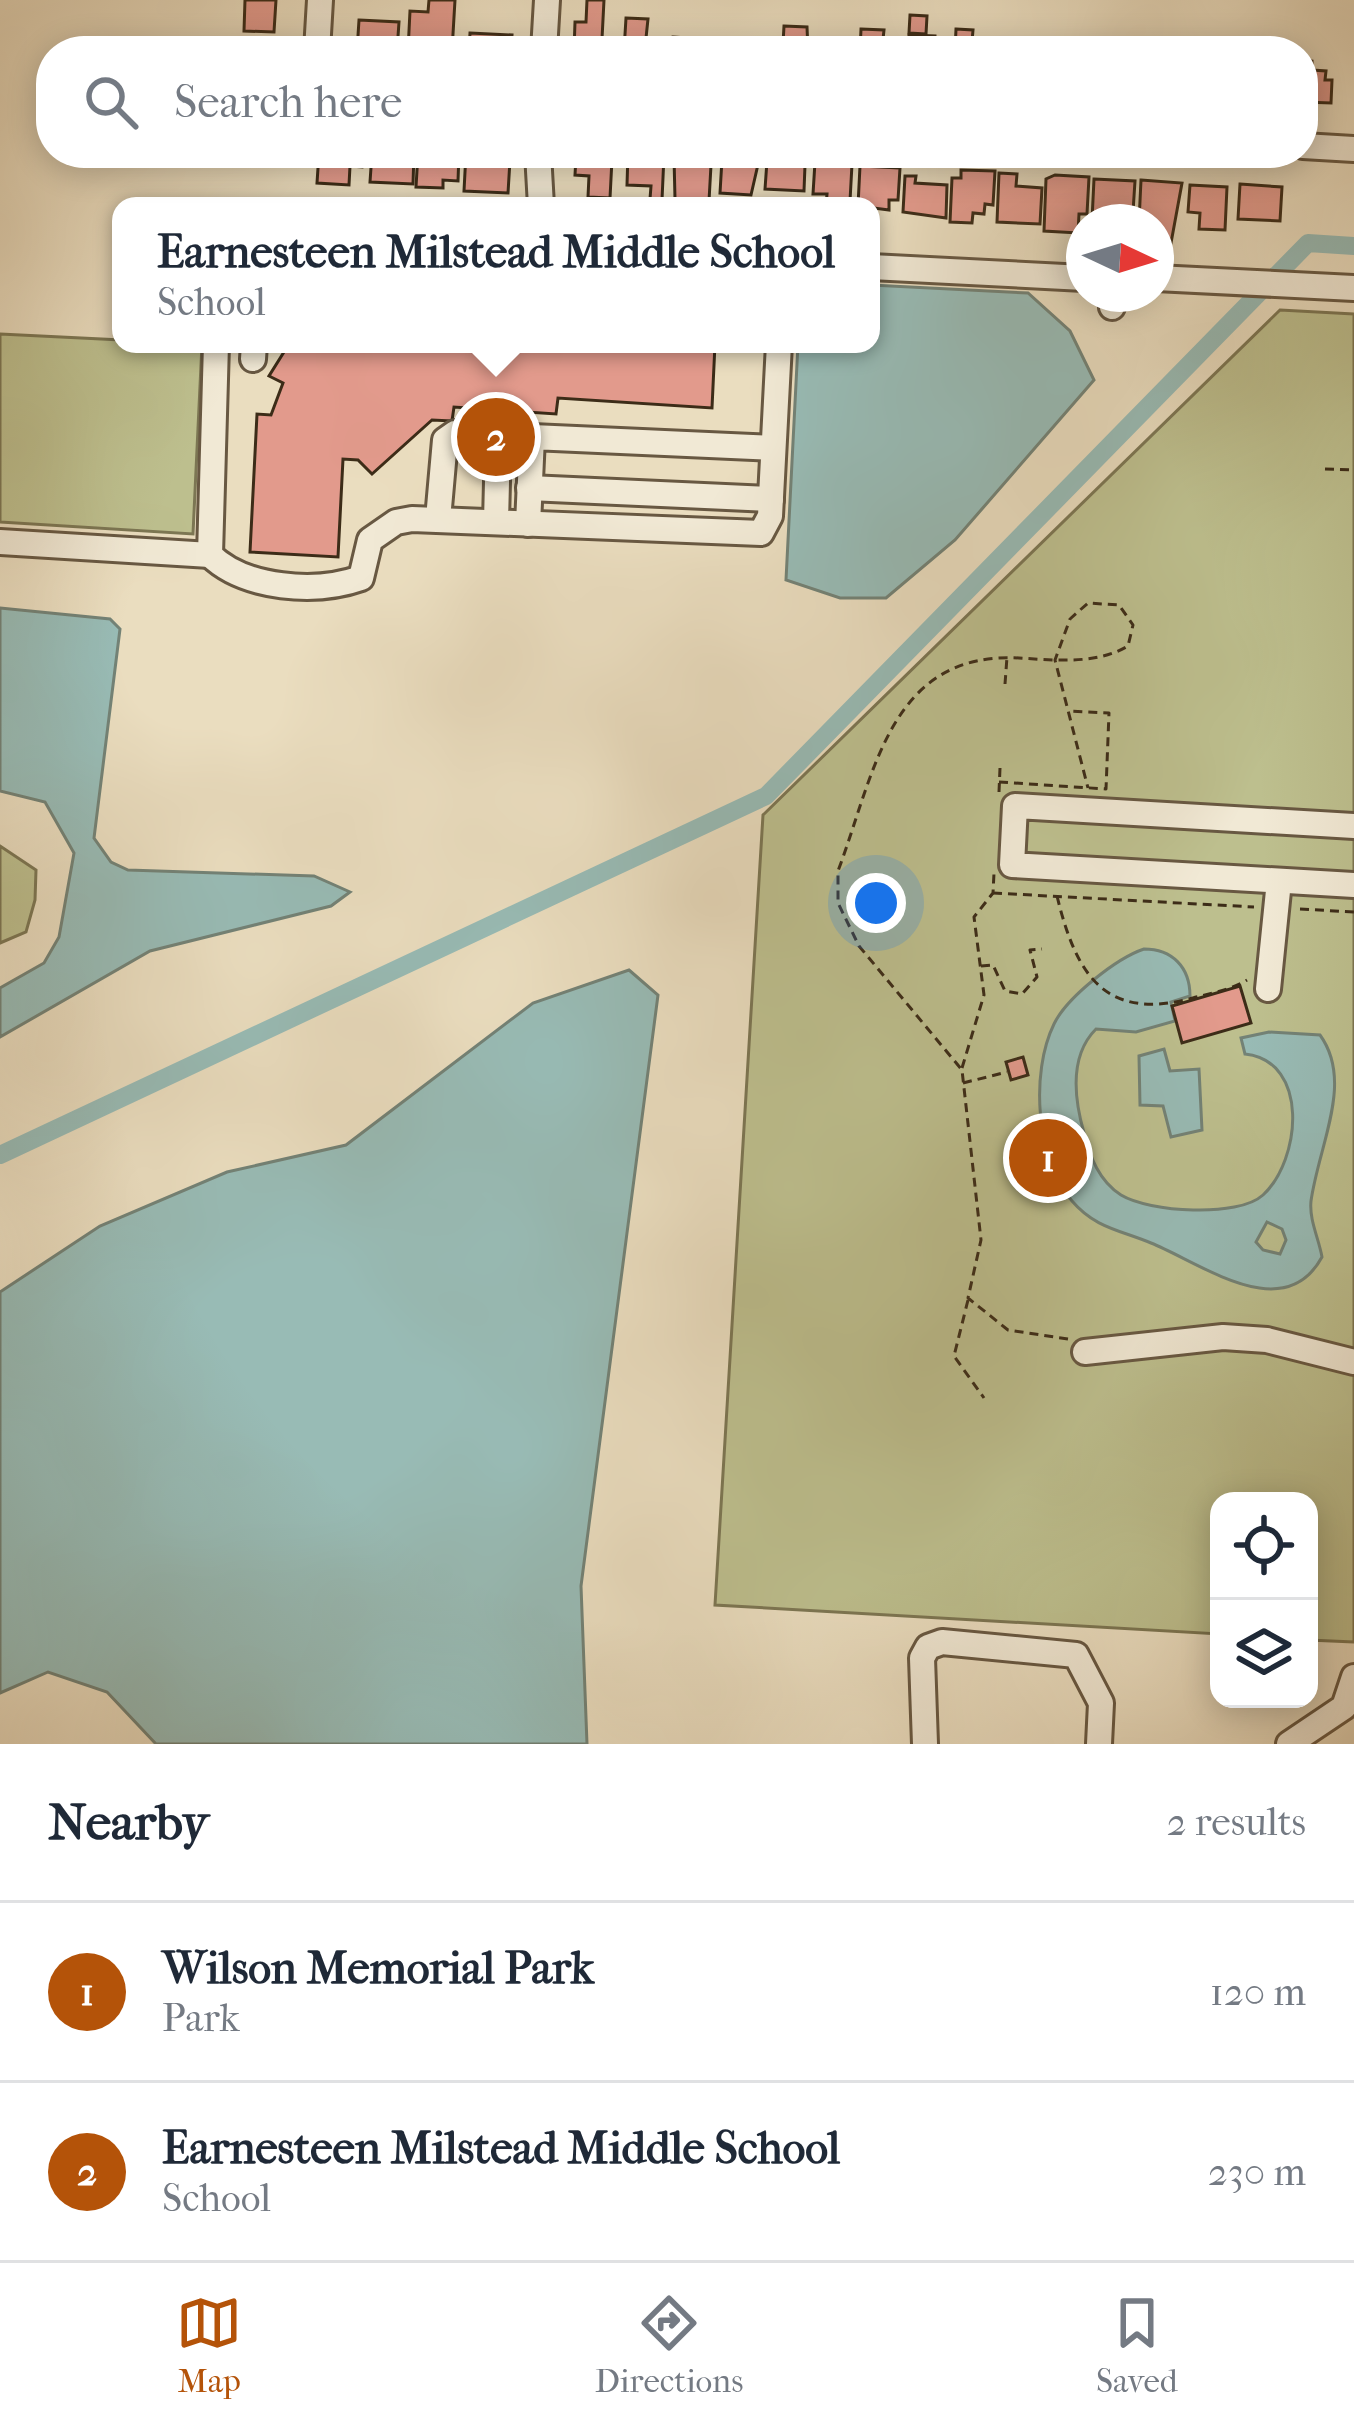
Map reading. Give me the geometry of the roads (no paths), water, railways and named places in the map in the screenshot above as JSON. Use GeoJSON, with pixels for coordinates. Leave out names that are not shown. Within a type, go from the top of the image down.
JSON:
{"type":"FeatureCollection","features":[{"type":"Feature","properties":{"kind":"street"},"geometry":{"type":"LineString","coordinates":[[318,36],[320,0]]}},
{"type":"Feature","properties":{"kind":"street"},"geometry":{"type":"LineString","coordinates":[[545,36],[547,0]]}},
{"type":"Feature","properties":{"kind":"street"},"geometry":{"type":"LineString","coordinates":[[1318,147],[1354,149]]}},
{"type":"Feature","properties":{"kind":"street"},"geometry":{"type":"LineString","coordinates":[[880,267],[1066,277]]}},
{"type":"Feature","properties":{"kind":"street"},"geometry":{"type":"LineString","coordinates":[[1174,279],[1354,288]]}},
{"type":"Feature","properties":{"kind":"street"},"geometry":{"type":"LineString","coordinates":[[210,555],[216,353]]}},
{"type":"Feature","properties":{"kind":"street"},"geometry":{"type":"LineString","coordinates":[[0,542],[210,555],[235,577],[340,585],[361,578],[370,540],[396,522],[438,519],[748,536],[766,526],[771,499],[778,353]]}},
{"type":"Feature","properties":{"kind":"street"},"geometry":{"type":"LineString","coordinates":[[438,519],[441,454],[445,440],[455,433],[499,441],[496,522]]}},
{"type":"Feature","properties":{"kind":"street"},"geometry":{"type":"LineString","coordinates":[[527,524],[532,437],[773,448]]}},
{"type":"Feature","properties":{"kind":"street"},"geometry":{"type":"LineString","coordinates":[[529,488],[771,499]]}},
{"type":"Feature","properties":{"kind":"street"},"geometry":{"type":"LineString","coordinates":[[1354,826],[1016,806],[1012,865],[1354,885]]}},
{"type":"Feature","properties":{"kind":"street"},"geometry":{"type":"LineString","coordinates":[[1268,989],[1279,881]]}},
{"type":"Feature","properties":{"kind":"street"},"geometry":{"type":"LineString","coordinates":[[1085,1352],[1223,1337],[1267,1340],[1354,1362]]}},
{"type":"Feature","properties":{"kind":"street"},"geometry":{"type":"LineString","coordinates":[[926,1744],[922,1658],[928,1646],[942,1642],[1076,1655],[1101,1703],[1099,1744]]}},
{"type":"Feature","properties":{"kind":"street"},"geometry":{"type":"LineString","coordinates":[[1289,1744],[1344,1707],[1354,1677]]}},
{"type":"Feature","properties":{"kind":"street"},"geometry":{"type":"LineString","coordinates":[[1325,1720],[1341,1744]]}},
{"type":"Feature","properties":{"kind":"water"},"geometry":{"type":"Polygon","coordinates":[[[880,285],[1028,293],[1070,331],[1094,380],[955,540],[886,598],[840,598],[786,580],[798,353],[880,353],[880,285]]]}},
{"type":"Feature","properties":{"kind":"water"},"geometry":{"type":"Polygon","coordinates":[[[0,608],[110,619],[120,629],[94,838],[111,862],[128,870],[314,876],[350,892],[331,906],[150,951],[0,1037],[0,988],[44,963],[59,937],[74,853],[45,802],[0,791],[0,608]]]}},
{"type":"Feature","properties":{"kind":"water"},"geometry":{"type":"Polygon","coordinates":[[[1144,949],[1163,952],[1183,968],[1190,996],[1171,1002],[1175,1021],[1136,1032],[1096,1029],[1078,1065],[1076,1092],[1086,1142],[1101,1176],[1121,1195],[1151,1205],[1214,1210],[1263,1195],[1285,1159],[1293,1114],[1281,1074],[1266,1061],[1245,1054],[1241,1038],[1269,1032],[1320,1035],[1330,1053],[1334,1093],[1311,1201],[1322,1257],[1306,1277],[1286,1287],[1241,1284],[1090,1217],[1072,1201],[1051,1163],[1040,1115],[1040,1090],[1046,1044],[1054,1024],[1094,980],[1144,949]],[[1267,1222],[1256,1242],[1263,1250],[1280,1254],[1286,1240],[1282,1229],[1267,1222]]]}},
{"type":"Feature","properties":{"kind":"water"},"geometry":{"type":"Polygon","coordinates":[[[629,970],[658,995],[581,1586],[587,1744],[156,1744],[107,1692],[48,1672],[0,1693],[0,1292],[100,1226],[227,1172],[346,1145],[533,1003],[629,970]]]}},
{"type":"Feature","properties":{"kind":"water"},"geometry":{"type":"Polygon","coordinates":[[[1164,1049],[1170,1071],[1199,1069],[1202,1130],[1171,1137],[1163,1106],[1140,1105],[1139,1056],[1164,1049]]]}},
{"type":"Feature","properties":{"kind":"waterway"},"geometry":{"type":"LineString","coordinates":[[0,1155],[766,796],[1308,243],[1354,246]]}},
{"type":"Feature","properties":{"kind":"place","name":"Earnesteen Milstead Middle School"},"geometry":{"type":"Point","coordinates":[496,437]}},
{"type":"Feature","properties":{"kind":"place","name":"Wilson Memorial Park"},"geometry":{"type":"Point","coordinates":[1048,1158]}}]}
